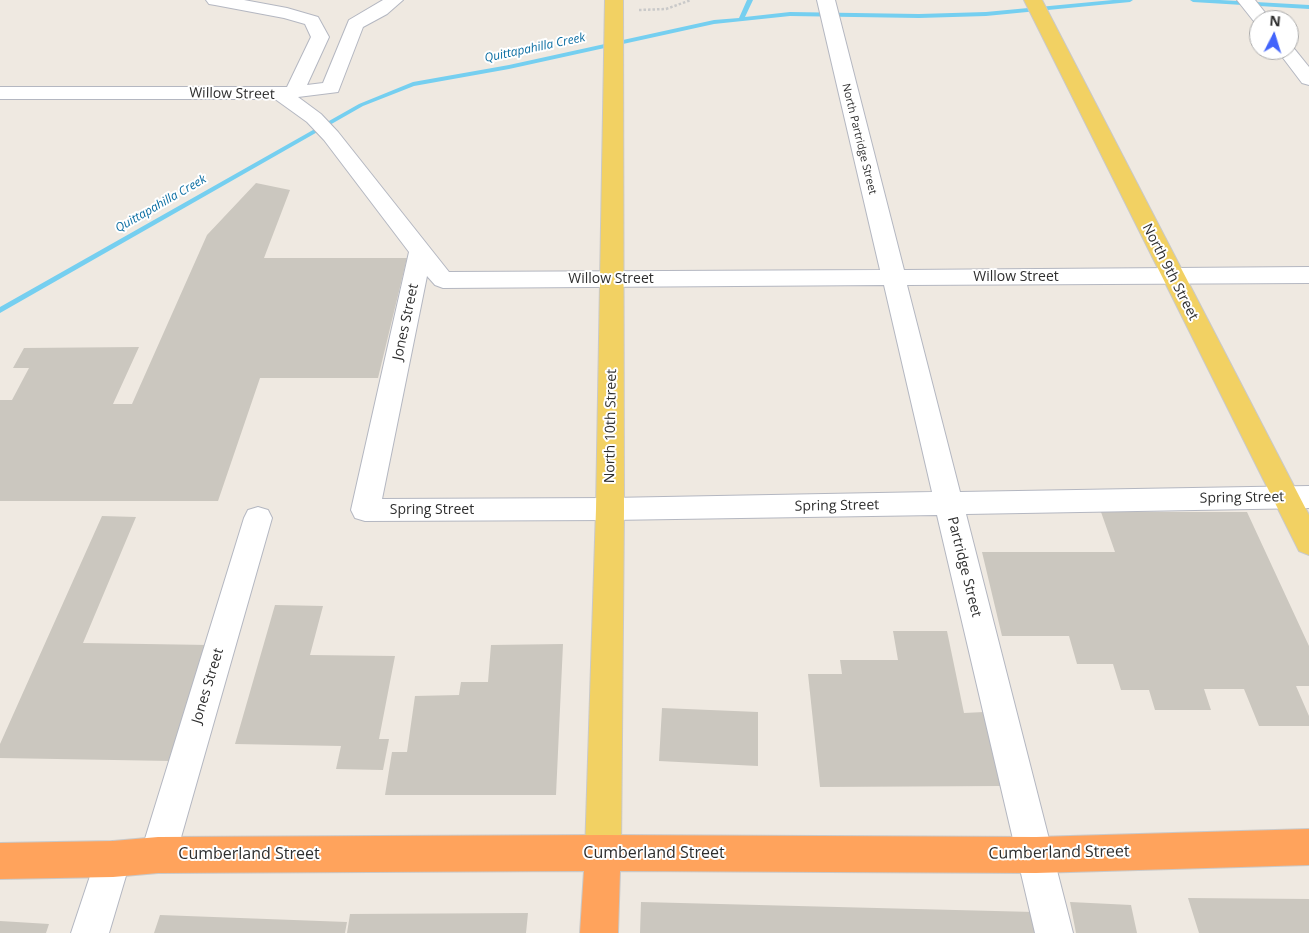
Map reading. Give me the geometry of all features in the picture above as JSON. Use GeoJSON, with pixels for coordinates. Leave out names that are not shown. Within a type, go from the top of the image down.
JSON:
{"type":"FeatureCollection","features":[{"type":"Feature","properties":{"kind":"highway","name":"Cumberland Street"},"geometry":{"type":"LineString","coordinates":[[0,861],[113,859],[158,855],[603,853],[1036,855],[1309,847]]}},
{"type":"Feature","properties":{"kind":"highway"},"geometry":{"type":"LineString","coordinates":[[599,933],[603,853]]}},
{"type":"Feature","properties":{"kind":"main road","name":"North 9th Street"},"geometry":{"type":"LineString","coordinates":[[1037,8],[1172,276],[1297,497],[1309,543]]}},
{"type":"Feature","properties":{"kind":"main road","name":"North 10th Street"},"geometry":{"type":"LineString","coordinates":[[603,853],[610,509],[613,13]]}},
{"type":"Feature","properties":{"kind":"street"},"geometry":{"type":"LineString","coordinates":[[215,0],[279,6],[312,21],[320,36],[287,92]]}},
{"type":"Feature","properties":{"kind":"street"},"geometry":{"type":"LineString","coordinates":[[287,92],[330,88],[355,24],[381,10],[394,0]]}},
{"type":"Feature","properties":{"kind":"street","name":"North Partridge Street"},"geometry":{"type":"LineString","coordinates":[[826,0],[892,278]]}},
{"type":"Feature","properties":{"kind":"street"},"geometry":{"type":"LineString","coordinates":[[1294,60],[1309,79]]}},
{"type":"Feature","properties":{"kind":"street","name":"Willow Street"},"geometry":{"type":"LineString","coordinates":[[0,93],[287,92],[331,136],[443,280],[1309,275]]}},
{"type":"Feature","properties":{"kind":"street","name":"Jones Street"},"geometry":{"type":"LineString","coordinates":[[365,510],[422,251]]}},
{"type":"Feature","properties":{"kind":"street","name":"Partridge Street"},"geometry":{"type":"LineString","coordinates":[[892,278],[1054,933]]}},
{"type":"Feature","properties":{"kind":"street","name":"Spring Street"},"geometry":{"type":"LineString","coordinates":[[365,510],[610,509],[1297,497]]}},
{"type":"Feature","properties":{"kind":"street","name":"Jones Street"},"geometry":{"type":"LineString","coordinates":[[158,855],[258,518]]}},
{"type":"Feature","properties":{"kind":"street"},"geometry":{"type":"LineString","coordinates":[[90,933],[113,859]]}},
{"type":"Feature","properties":{"kind":"path"},"geometry":{"type":"LineString","coordinates":[[613,13],[666,9],[691,0]]}},
{"type":"Feature","properties":{"kind":"building"},"geometry":{"type":"Polygon","coordinates":[[[256,183],[290,190],[264,258],[407,258],[378,378],[260,378],[218,501],[0,501],[0,400],[12,400],[29,368],[13,368],[24,348],[139,347],[113,404],[132,404],[207,235],[256,183]]]}},
{"type":"Feature","properties":{"kind":"building"},"geometry":{"type":"Polygon","coordinates":[[[1101,512],[1247,512],[1309,646],[1309,686],[1296,686],[1309,716],[1309,726],[1259,726],[1244,689],[1204,689],[1211,710],[1155,710],[1149,690],[1121,690],[1113,664],[1077,664],[1069,636],[1002,636],[982,552],[1115,552],[1101,512]]]}},
{"type":"Feature","properties":{"kind":"building"},"geometry":{"type":"Polygon","coordinates":[[[102,516],[136,517],[83,643],[209,645],[171,761],[0,758],[0,744],[102,516]]]}},
{"type":"Feature","properties":{"kind":"building"},"geometry":{"type":"Polygon","coordinates":[[[275,605],[323,606],[310,655],[395,656],[379,739],[389,739],[383,770],[336,769],[341,746],[235,744],[275,605]]]}},
{"type":"Feature","properties":{"kind":"building"},"geometry":{"type":"Polygon","coordinates":[[[893,631],[947,631],[964,713],[984,712],[1000,786],[820,787],[808,674],[842,674],[840,660],[898,660],[893,631]]]}},
{"type":"Feature","properties":{"kind":"building"},"geometry":{"type":"Polygon","coordinates":[[[563,644],[556,795],[385,795],[392,752],[407,752],[415,696],[459,695],[461,682],[488,682],[491,645],[563,644]]]}},
{"type":"Feature","properties":{"kind":"building"},"geometry":{"type":"Polygon","coordinates":[[[662,708],[758,712],[758,766],[659,761],[662,708]]]}},
{"type":"Feature","properties":{"kind":"building"},"geometry":{"type":"Polygon","coordinates":[[[1188,898],[1309,899],[1309,933],[1199,933],[1188,898]]]}},
{"type":"Feature","properties":{"kind":"building"},"geometry":{"type":"Polygon","coordinates":[[[641,902],[1034,912],[1038,933],[640,933],[641,902]]]}},
{"type":"Feature","properties":{"kind":"building"},"geometry":{"type":"Polygon","coordinates":[[[1070,902],[1131,905],[1137,933],[1076,933],[1070,902]]]}},
{"type":"Feature","properties":{"kind":"building"},"geometry":{"type":"Polygon","coordinates":[[[528,913],[526,933],[347,933],[350,914],[528,913]]]}},
{"type":"Feature","properties":{"kind":"building"},"geometry":{"type":"Polygon","coordinates":[[[160,915],[347,922],[345,933],[154,933],[160,915]]]}},
{"type":"Feature","properties":{"kind":"building"},"geometry":{"type":"Polygon","coordinates":[[[0,921],[49,924],[46,933],[0,933],[0,921]]]}},
{"type":"Feature","properties":{"kind":"waterway"},"geometry":{"type":"LineString","coordinates":[[741,19],[750,0]]}},
{"type":"Feature","properties":{"kind":"waterway","name":"Quittapahilla Creek"},"geometry":{"type":"LineString","coordinates":[[0,310],[361,105],[413,84],[509,67],[714,22],[790,14],[919,16],[986,14],[1130,0]]}},
{"type":"Feature","properties":{"kind":"waterway","name":"Quittapahilla Creek"},"geometry":{"type":"LineString","coordinates":[[1193,0],[1309,7]]}}]}
